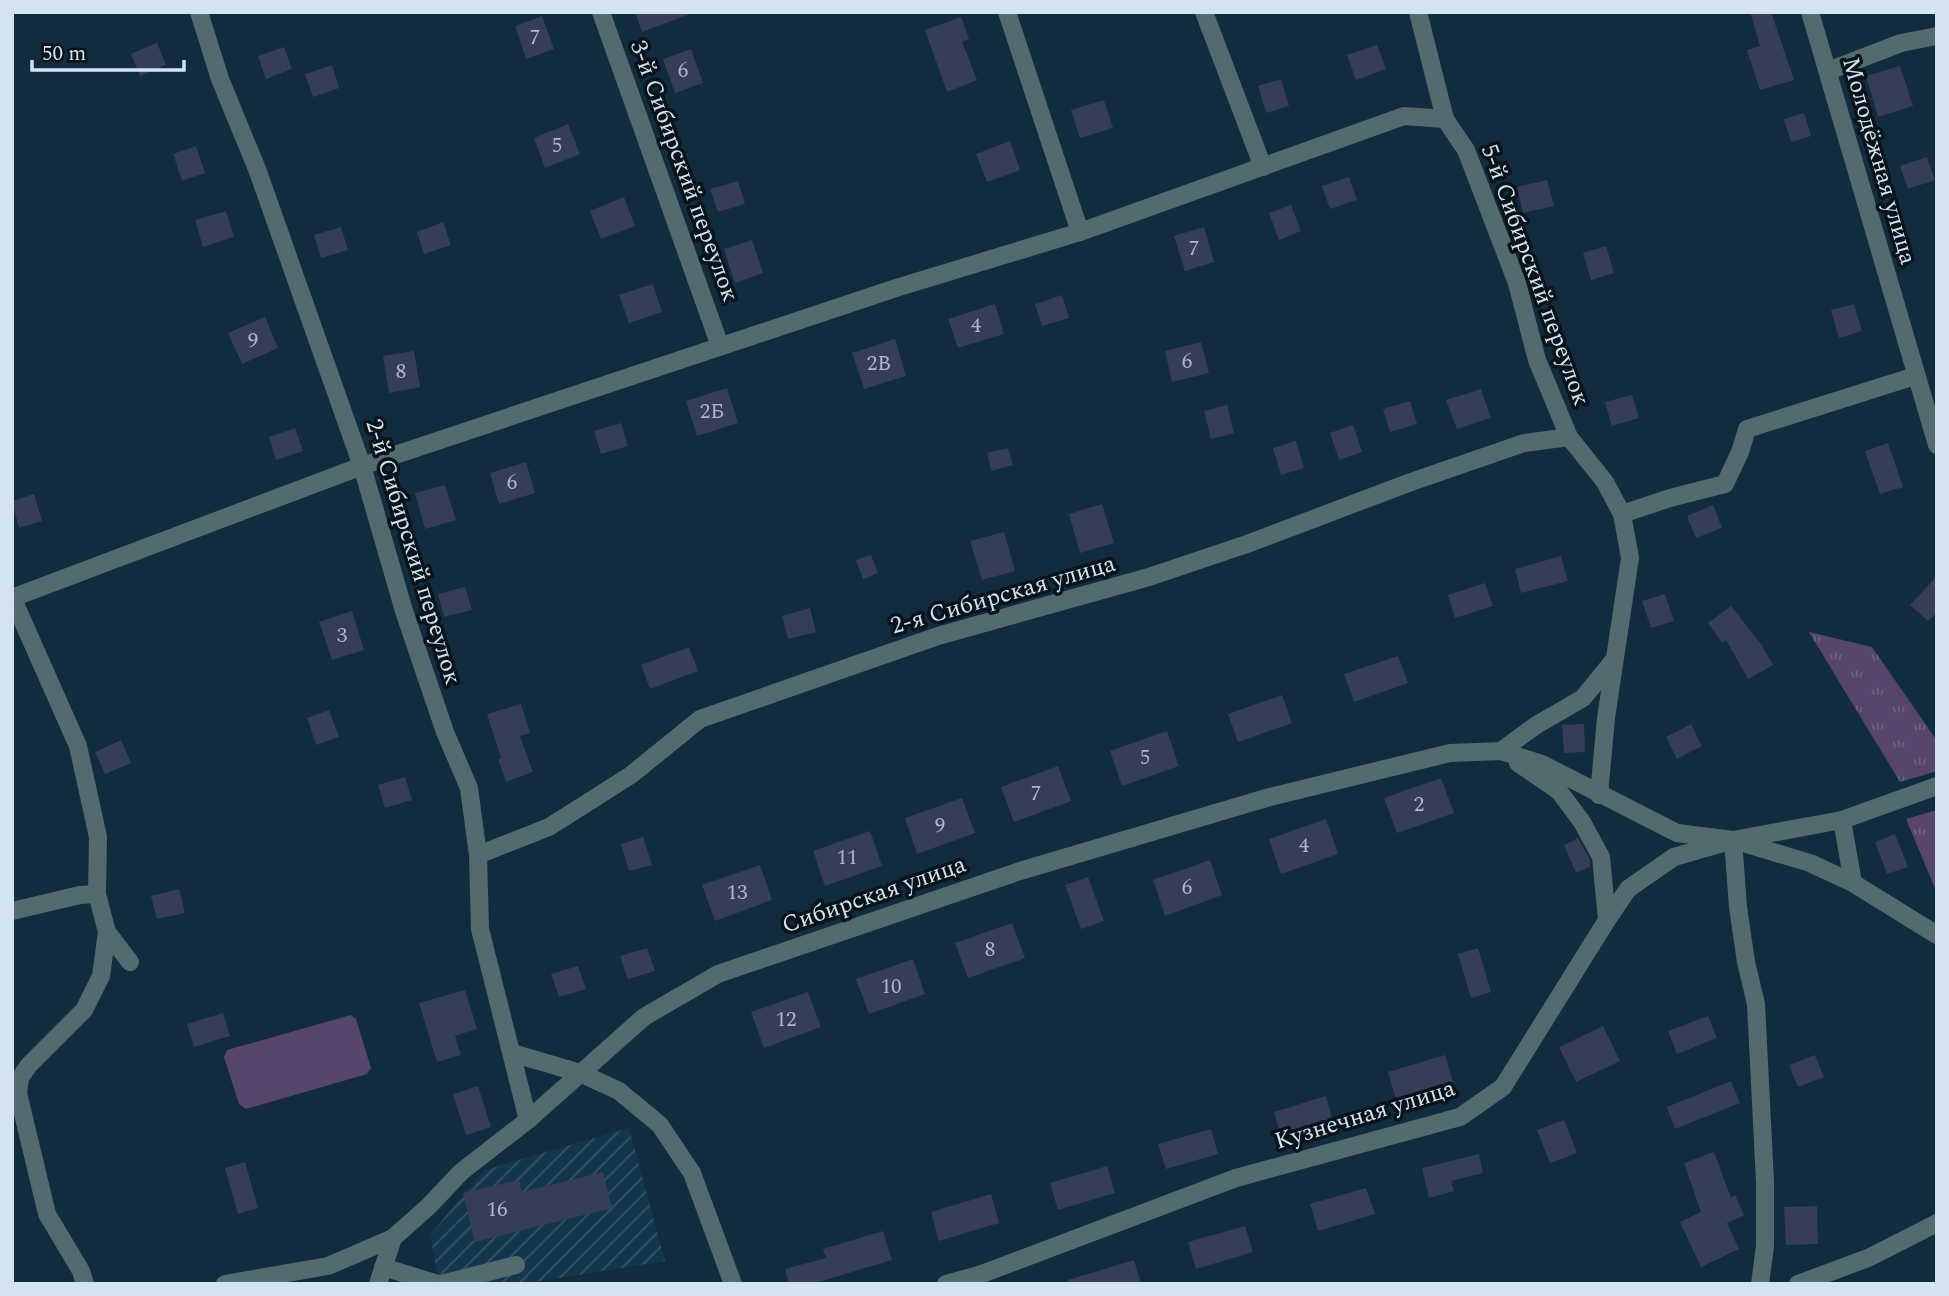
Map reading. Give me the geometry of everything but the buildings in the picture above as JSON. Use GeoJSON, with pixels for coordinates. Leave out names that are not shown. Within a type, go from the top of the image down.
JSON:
{"type":"FeatureCollection","features":[{"type":"Feature","properties":{"kind":"street","name":"2-й Сибирский переулок"},"geometry":{"type":"LineString","coordinates":[[199,12],[220,79],[257,169],[362,466],[404,611],[445,732],[469,788],[478,855],[480,929],[528,1120]]}},
{"type":"Feature","properties":{"kind":"street","name":"3-й Сибирский переулок"},"geometry":{"type":"LineString","coordinates":[[601,12],[720,346]]}},
{"type":"Feature","properties":{"kind":"street"},"geometry":{"type":"LineString","coordinates":[[1007,12],[1080,232]]}},
{"type":"Feature","properties":{"kind":"street"},"geometry":{"type":"LineString","coordinates":[[1205,12],[1263,167]]}},
{"type":"Feature","properties":{"kind":"street","name":"5-й Сибирский переулок"},"geometry":{"type":"LineString","coordinates":[[1418,12],[1445,119],[1466,150],[1517,283],[1537,360],[1569,437],[1605,482],[1622,514],[1630,558],[1614,660],[1599,794]]}},
{"type":"Feature","properties":{"kind":"street","name":"Молодёжная улица"},"geometry":{"type":"LineString","coordinates":[[1810,12],[1937,445]]}},
{"type":"Feature","properties":{"kind":"street"},"geometry":{"type":"LineString","coordinates":[[1828,71],[1901,44],[1937,36]]}},
{"type":"Feature","properties":{"kind":"street"},"geometry":{"type":"LineString","coordinates":[[85,1284],[81,1271],[47,1214],[18,1093],[20,1078],[29,1065],[84,1010],[101,976],[107,932],[97,894],[98,837],[78,746],[12,597],[362,466],[896,288],[1080,232],[1404,116],[1445,119]]}},
{"type":"Feature","properties":{"kind":"street"},"geometry":{"type":"LineString","coordinates":[[1622,514],[1725,484],[1747,429],[1915,376]]}},
{"type":"Feature","properties":{"kind":"street","name":"2-я Сибирская улица"},"geometry":{"type":"LineString","coordinates":[[478,855],[549,827],[631,775],[699,719],[938,636],[1186,565],[1524,443],[1569,437]]}},
{"type":"Feature","properties":{"kind":"street"},"geometry":{"type":"LineString","coordinates":[[1501,751],[1535,726],[1583,698],[1614,660]]}},
{"type":"Feature","properties":{"kind":"street"},"geometry":{"type":"LineString","coordinates":[[1501,751],[1542,764],[1677,833],[1733,840],[1810,863],[1853,883],[1937,935]]}},
{"type":"Feature","properties":{"kind":"street"},"geometry":{"type":"LineString","coordinates":[[1501,751],[1559,791],[1582,822],[1601,857],[1607,920]]}},
{"type":"Feature","properties":{"kind":"street","name":"Сибирская улица"},"geometry":{"type":"LineString","coordinates":[[380,1275],[393,1238],[429,1206],[461,1172],[528,1120],[644,1017],[718,974],[1020,871],[1270,797],[1450,753],[1501,751]]}},
{"type":"Feature","properties":{"kind":"street"},"geometry":{"type":"LineString","coordinates":[[1733,840],[1842,820],[1937,786]]}},
{"type":"Feature","properties":{"kind":"street"},"geometry":{"type":"LineString","coordinates":[[1842,820],[1853,883]]}},
{"type":"Feature","properties":{"kind":"street"},"geometry":{"type":"LineString","coordinates":[[1733,840],[1738,907],[1746,962],[1756,1004],[1765,1182],[1765,1246],[1760,1284]]}},
{"type":"Feature","properties":{"kind":"street","name":"Кузнечная улица"},"geometry":{"type":"LineString","coordinates":[[946,1284],[979,1275],[1236,1178],[1460,1117],[1503,1087],[1629,889],[1674,857],[1733,840]]}},
{"type":"Feature","properties":{"kind":"street"},"geometry":{"type":"LineString","coordinates":[[12,911],[80,895],[97,894]]}},
{"type":"Feature","properties":{"kind":"street"},"geometry":{"type":"LineString","coordinates":[[107,932],[130,962]]}},
{"type":"Feature","properties":{"kind":"street"},"geometry":{"type":"LineString","coordinates":[[512,1053],[580,1073],[619,1091],[660,1125],[692,1173],[733,1284]]}},
{"type":"Feature","properties":{"kind":"street"},"geometry":{"type":"LineString","coordinates":[[1798,1284],[1868,1258],[1937,1223]]}},
{"type":"Feature","properties":{"kind":"street"},"geometry":{"type":"LineString","coordinates":[[225,1284],[328,1266],[393,1238]]}},
{"type":"Feature","properties":{"kind":"street"},"geometry":{"type":"LineString","coordinates":[[380,1275],[440,1284],[516,1265]]}},
{"type":"Feature","properties":{"kind":"shaded area"},"geometry":{"type":"Polygon","coordinates":[[[629,1128],[665,1261],[522,1284],[439,1284],[430,1235],[484,1170],[629,1128]]]}},
{"type":"Feature","properties":{"kind":"green space"},"geometry":{"type":"Polygon","coordinates":[[[1809,632],[1872,647],[1937,741],[1937,771],[1900,782],[1809,632]]]}},
{"type":"Feature","properties":{"kind":"green space"},"geometry":{"type":"Polygon","coordinates":[[[1937,810],[1937,893],[1906,819],[1937,810]]]}},
{"type":"Feature","properties":{"kind":"green space"},"geometry":{"type":"Polygon","coordinates":[[[351,1015],[356,1019],[371,1068],[367,1074],[246,1109],[239,1104],[224,1057],[227,1050],[351,1015]]]}}]}
